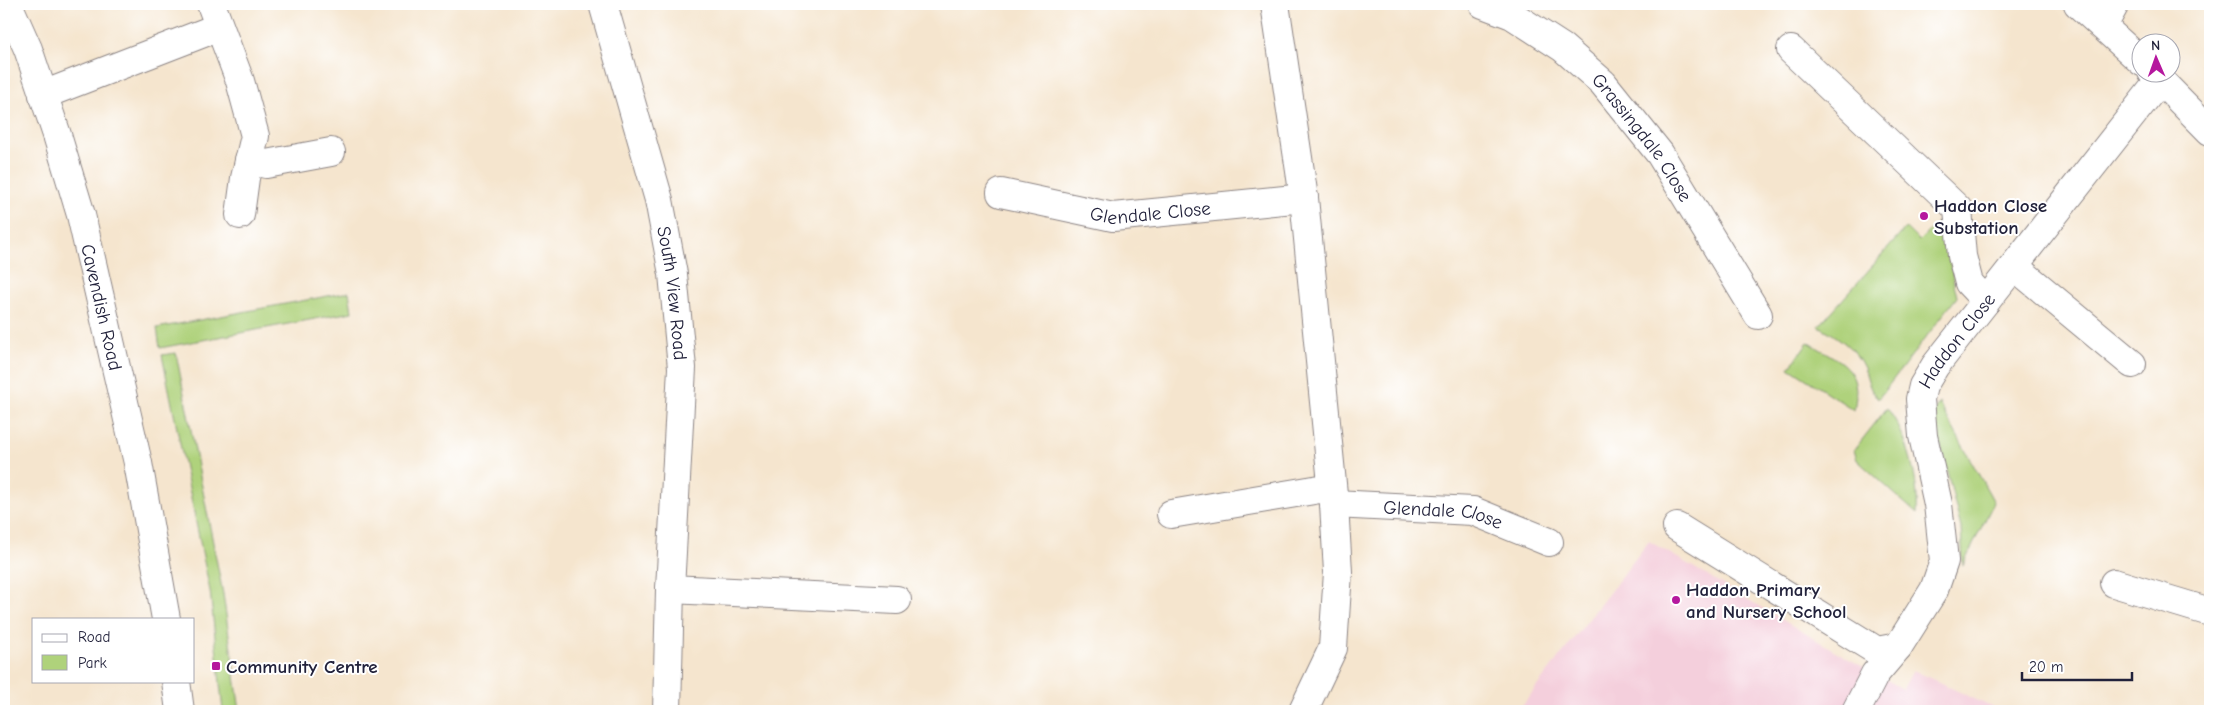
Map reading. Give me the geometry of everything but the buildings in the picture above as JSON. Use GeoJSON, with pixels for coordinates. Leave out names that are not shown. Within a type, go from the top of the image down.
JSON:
{"type":"FeatureCollection","features":[{"type":"Feature","properties":{"kind":"street","name":"Cavendish Road"},"geometry":{"type":"LineString","coordinates":[[8,4],[28,49],[81,215],[138,463],[166,618]]}},
{"type":"Feature","properties":{"kind":"street","name":"South View Road"},"geometry":{"type":"LineString","coordinates":[[603,4],[660,200],[673,274],[682,368],[670,589],[667,711]]}},
{"type":"Feature","properties":{"kind":"street"},"geometry":{"type":"LineString","coordinates":[[1275,4],[1304,198],[1333,496],[1338,572],[1333,648],[1303,711]]}},
{"type":"Feature","properties":{"kind":"street","name":"Grassingdale Close"},"geometry":{"type":"LineString","coordinates":[[1483,4],[1512,15],[1562,48],[1603,82],[1660,154],[1758,315]]}},
{"type":"Feature","properties":{"kind":"street"},"geometry":{"type":"LineString","coordinates":[[2078,4],[2109,15],[2132,46]]}},
{"type":"Feature","properties":{"kind":"street"},"geometry":{"type":"LineString","coordinates":[[43,95],[215,15],[240,81],[255,136],[244,178],[240,215]]}},
{"type":"Feature","properties":{"kind":"street"},"geometry":{"type":"LineString","coordinates":[[1791,50],[1958,209],[1962,256],[1969,283],[1986,301]]}},
{"type":"Feature","properties":{"kind":"street","name":"Haddon Close"},"geometry":{"type":"LineString","coordinates":[[1856,711],[1875,674],[1898,647],[1934,590],[1944,561],[1938,504],[1923,436],[1920,399],[1923,386],[1935,366],[2014,266],[2143,82]]}},
{"type":"Feature","properties":{"kind":"street"},"geometry":{"type":"LineString","coordinates":[[2162,82],[2210,131]]}},
{"type":"Feature","properties":{"kind":"street"},"geometry":{"type":"LineString","coordinates":[[249,160],[266,164],[331,152]]}},
{"type":"Feature","properties":{"kind":"street","name":"Glendale Close"},"geometry":{"type":"LineString","coordinates":[[1001,193],[1114,217],[1304,198]]}},
{"type":"Feature","properties":{"kind":"street"},"geometry":{"type":"LineString","coordinates":[[2014,266],[2132,364]]}},
{"type":"Feature","properties":{"kind":"street","name":"Glendale Close"},"geometry":{"type":"LineString","coordinates":[[1171,514],[1333,496],[1473,511],[1549,542]]}},
{"type":"Feature","properties":{"kind":"street"},"geometry":{"type":"LineString","coordinates":[[1677,527],[1877,650],[1898,647]]}},
{"type":"Feature","properties":{"kind":"street"},"geometry":{"type":"LineString","coordinates":[[2114,583],[2210,612]]}},
{"type":"Feature","properties":{"kind":"street"},"geometry":{"type":"LineString","coordinates":[[670,589],[897,600]]}},
{"type":"Feature","properties":{"kind":"street"},"geometry":{"type":"LineString","coordinates":[[176,682],[180,711]]}},
{"type":"Feature","properties":{"kind":"shaded area","name":"Haddon Primary and Nursery School"},"geometry":{"type":"Polygon","coordinates":[[[1649,541],[1903,689],[1913,670],[2000,711],[1518,711],[1649,541]]]}},
{"type":"Feature","properties":{"kind":"green space"},"geometry":{"type":"Polygon","coordinates":[[[1946,214],[1951,266],[1957,297],[1878,399],[1870,388],[1864,368],[1856,355],[1839,339],[1819,326],[1906,228],[1919,241],[1946,214]]]}},
{"type":"Feature","properties":{"kind":"green space"},"geometry":{"type":"Polygon","coordinates":[[[349,292],[352,312],[160,348],[157,328],[349,292]]]}},
{"type":"Feature","properties":{"kind":"green space"},"geometry":{"type":"Polygon","coordinates":[[[1808,342],[1839,361],[1852,375],[1856,396],[1854,410],[1789,368],[1808,342]]]}},
{"type":"Feature","properties":{"kind":"green space"},"geometry":{"type":"Polygon","coordinates":[[[176,353],[223,594],[240,711],[223,711],[210,591],[162,355],[176,353]]]}},
{"type":"Feature","properties":{"kind":"green space"},"geometry":{"type":"Polygon","coordinates":[[[1939,403],[1994,502],[1963,565],[1961,528],[1935,422],[1935,410],[1939,403]]]}},
{"type":"Feature","properties":{"kind":"green space"},"geometry":{"type":"Polygon","coordinates":[[[1887,408],[1901,432],[1911,459],[1916,487],[1917,514],[1857,460],[1854,450],[1887,408]]]}},
{"type":"Feature","properties":{"kind":"place","name":"Haddon Close Substation"},"geometry":{"type":"Point","coordinates":[1924,216]}},
{"type":"Feature","properties":{"kind":"place","name":"Haddon Primary and Nursery School"},"geometry":{"type":"Point","coordinates":[1676,600]}},
{"type":"Feature","properties":{"kind":"place","name":"Community Centre"},"geometry":{"type":"Point","coordinates":[216,666]}}]}
